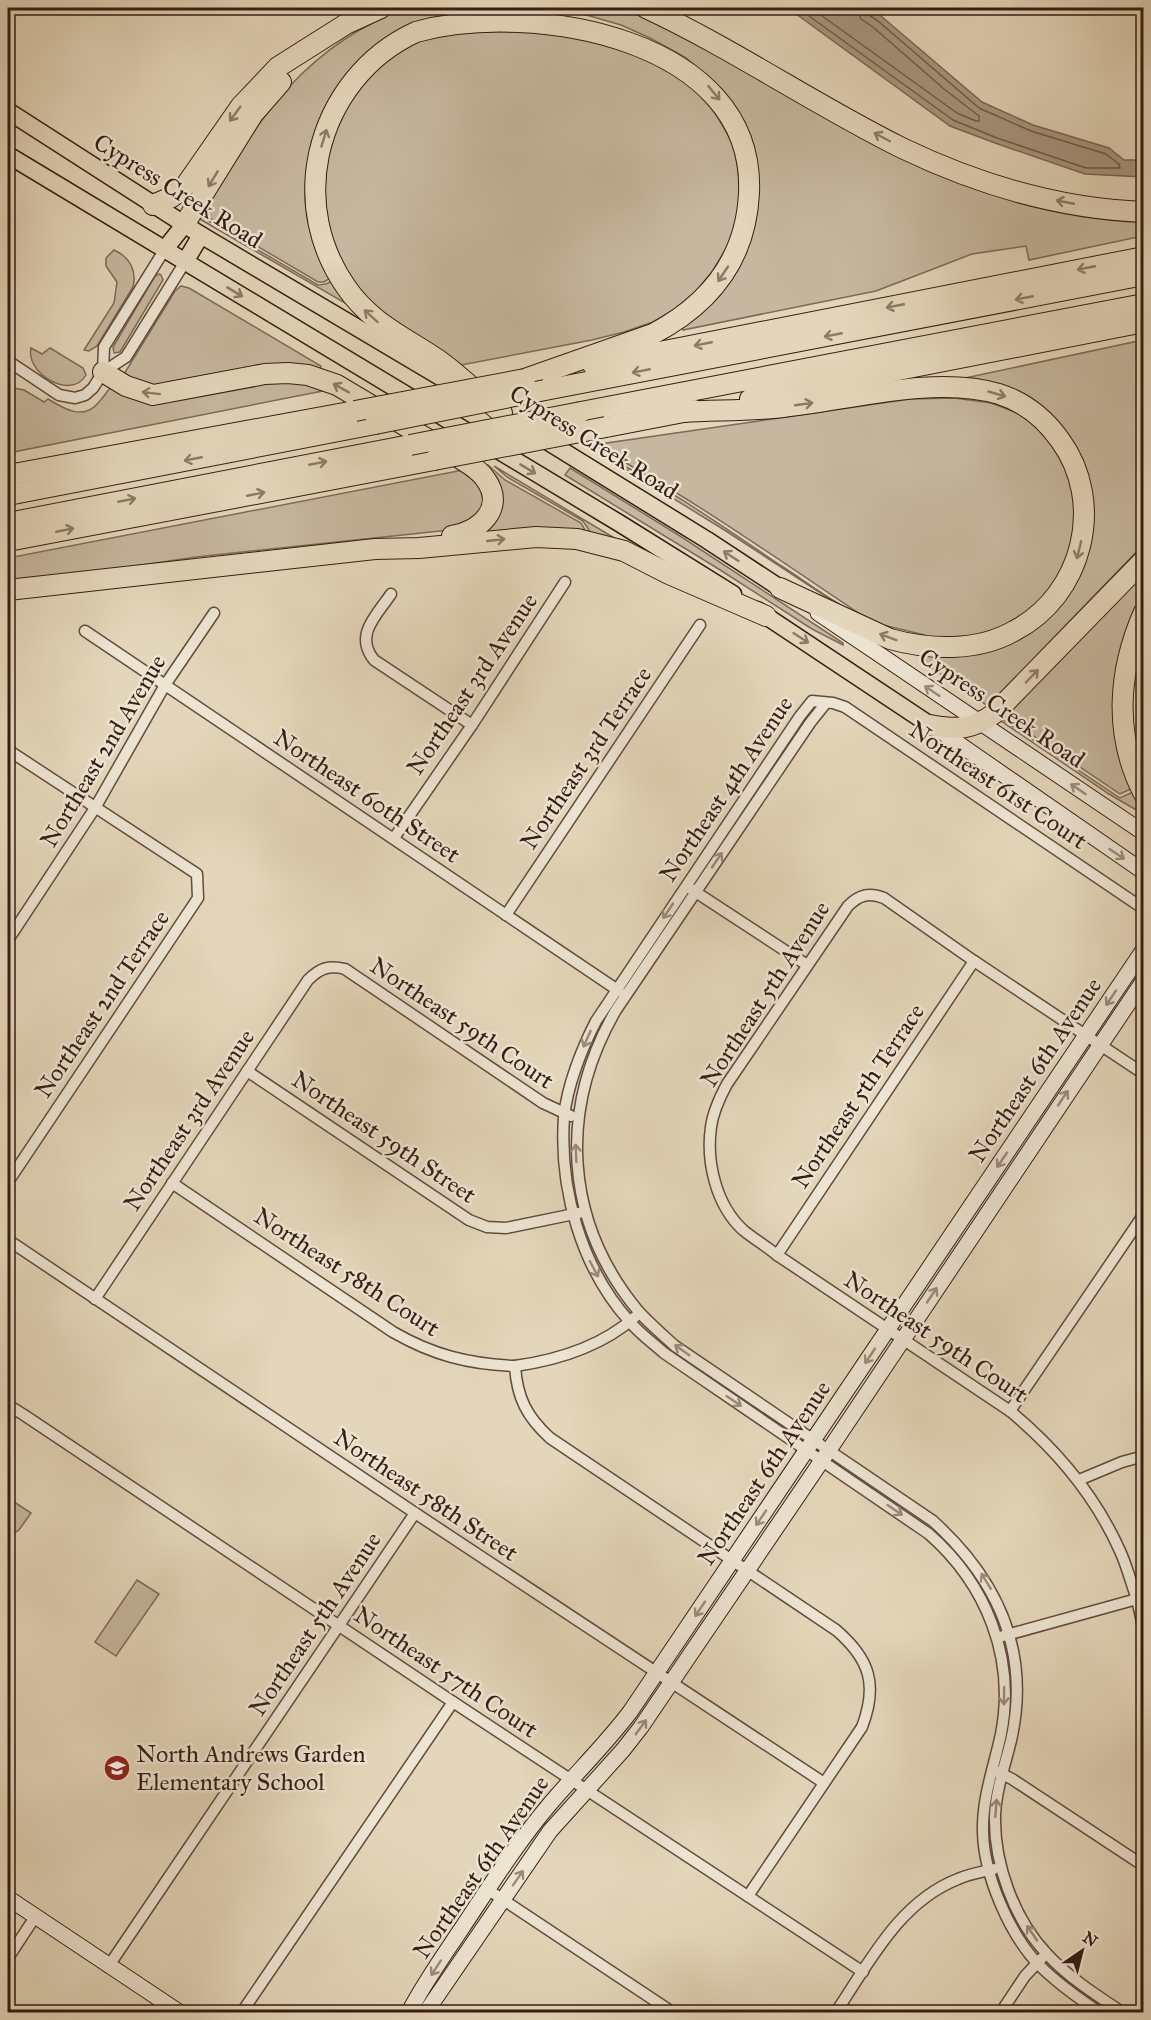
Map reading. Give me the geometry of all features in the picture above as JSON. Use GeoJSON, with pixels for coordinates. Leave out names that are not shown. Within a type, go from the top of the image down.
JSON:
{"type":"FeatureCollection","features":[{"type":"Feature","properties":{"kind":"highway"},"geometry":{"type":"LineString","coordinates":[[153,205],[172,197],[181,190],[196,172],[230,121],[278,67],[346,24],[381,8]]}},
{"type":"Feature","properties":{"kind":"highway"},"geometry":{"type":"LineString","coordinates":[[646,8],[702,36],[902,147],[947,167],[988,183],[1052,200],[1143,212]]}},
{"type":"Feature","properties":{"kind":"highway"},"geometry":{"type":"LineString","coordinates":[[502,413],[438,360],[381,325],[357,302],[338,276],[327,254],[320,234],[316,208],[315,176],[325,132],[335,108],[354,80],[380,54],[404,38],[431,26],[464,17],[515,14],[566,17],[602,26],[653,46],[683,64],[712,90],[734,123],[746,155],[749,188],[742,234],[724,274],[698,305],[671,325],[653,334],[525,379]]}},
{"type":"Feature","properties":{"kind":"highway"},"geometry":{"type":"LineString","coordinates":[[184,225],[253,114],[310,48]]}},
{"type":"Feature","properties":{"kind":"highway"},"geometry":{"type":"LineString","coordinates":[[8,475],[525,379],[1143,257]]}},
{"type":"Feature","properties":{"kind":"highway"},"geometry":{"type":"LineString","coordinates":[[8,495],[1143,275]]}},
{"type":"Feature","properties":{"kind":"highway"},"geometry":{"type":"LineString","coordinates":[[8,523],[1143,304]]}},
{"type":"Feature","properties":{"kind":"highway"},"geometry":{"type":"LineString","coordinates":[[8,541],[1143,322]]}},
{"type":"Feature","properties":{"kind":"highway"},"geometry":{"type":"LineString","coordinates":[[8,590],[375,549],[459,535],[472,531],[485,520],[490,509],[492,496],[489,483],[481,473],[337,385],[319,378],[276,373],[153,395],[126,386],[103,372]]}},
{"type":"Feature","properties":{"kind":"highway"},"geometry":{"type":"LineString","coordinates":[[683,412],[782,407],[904,390],[950,388],[985,391],[1012,399],[1036,414],[1065,446],[1078,474],[1084,504],[1084,518],[1081,547],[1072,572],[1059,593],[1039,614],[1014,632],[996,639],[945,647],[907,644],[890,639],[780,588]]}},
{"type":"Feature","properties":{"kind":"highway"},"geometry":{"type":"LineString","coordinates":[[375,549],[418,548],[536,537],[577,539],[624,551],[669,574],[766,616]]}},
{"type":"Feature","properties":{"kind":"highway"},"geometry":{"type":"LineString","coordinates":[[930,725],[963,728],[981,723],[1004,705],[1143,560]]}},
{"type":"Feature","properties":{"kind":"highway"},"geometry":{"type":"LineString","coordinates":[[1143,612],[1126,666],[1122,716],[1125,747],[1143,794]]}},
{"type":"Feature","properties":{"kind":"main road","name":"Cypress Creek Road"},"geometry":{"type":"LineString","coordinates":[[8,111],[184,225],[502,413],[780,588]]}},
{"type":"Feature","properties":{"kind":"main road"},"geometry":{"type":"LineString","coordinates":[[8,155],[619,523],[766,616],[930,725]]}},
{"type":"Feature","properties":{"kind":"main road"},"geometry":{"type":"LineString","coordinates":[[165,249],[184,225]]}},
{"type":"Feature","properties":{"kind":"main road"},"geometry":{"type":"LineString","coordinates":[[185,262],[201,235]]}},
{"type":"Feature","properties":{"kind":"street"},"geometry":{"type":"LineString","coordinates":[[103,372],[104,347],[165,249]]}},
{"type":"Feature","properties":{"kind":"street"},"geometry":{"type":"LineString","coordinates":[[8,361],[54,392],[70,398],[81,398],[89,392],[103,372],[126,357],[185,262]]}},
{"type":"Feature","properties":{"kind":"street","name":"Northeast 3rd Avenue"},"geometry":{"type":"LineString","coordinates":[[394,838],[472,725],[565,582]]}},
{"type":"Feature","properties":{"kind":"street","name":"Cypress Creek Road"},"geometry":{"type":"LineString","coordinates":[[780,588],[1143,833]]}},
{"type":"Feature","properties":{"kind":"street"},"geometry":{"type":"LineString","coordinates":[[391,594],[368,628],[366,645],[374,660],[472,725]]}},
{"type":"Feature","properties":{"kind":"street","name":"Northeast 2nd Avenue"},"geometry":{"type":"LineString","coordinates":[[8,940],[95,808],[165,685],[214,613]]}},
{"type":"Feature","properties":{"kind":"street","name":"Northeast 3rd Terrace"},"geometry":{"type":"LineString","coordinates":[[506,915],[700,625]]}},
{"type":"Feature","properties":{"kind":"street","name":"Northeast 60th Street"},"geometry":{"type":"LineString","coordinates":[[85,631],[626,996]]}},
{"type":"Feature","properties":{"kind":"street","name":"Northeast 4th Avenue"},"geometry":{"type":"LineString","coordinates":[[573,1214],[565,1167],[564,1114],[586,1039],[616,988],[806,706],[812,701],[826,703]]}},
{"type":"Feature","properties":{"kind":"street","name":"Northeast 4th Avenue"},"geometry":{"type":"LineString","coordinates":[[585,1211],[577,1168],[578,1117],[595,1049],[626,996],[810,723],[826,703]]}},
{"type":"Feature","properties":{"kind":"street","name":"Northeast 61st Court"},"geometry":{"type":"LineString","coordinates":[[826,703],[845,707],[1143,909]]}},
{"type":"Feature","properties":{"kind":"street"},"geometry":{"type":"LineString","coordinates":[[930,725],[1143,872]]}},
{"type":"Feature","properties":{"kind":"street"},"geometry":{"type":"LineString","coordinates":[[8,750],[95,808]]}},
{"type":"Feature","properties":{"kind":"street","name":"Northeast 2nd Terrace"},"geometry":{"type":"LineString","coordinates":[[8,1182],[198,898],[197,874],[95,808]]}},
{"type":"Feature","properties":{"kind":"street"},"geometry":{"type":"LineString","coordinates":[[686,886],[807,965]]}},
{"type":"Feature","properties":{"kind":"street","name":"Northeast 5th Avenue"},"geometry":{"type":"LineString","coordinates":[[711,1125],[717,1104],[727,1083],[855,899],[865,895],[884,898],[974,961]]}},
{"type":"Feature","properties":{"kind":"street","name":"Northeast 6th Avenue"},"geometry":{"type":"LineString","coordinates":[[409,2013],[488,1889],[547,1807],[608,1742],[657,1674],[1143,949]]}},
{"type":"Feature","properties":{"kind":"street"},"geometry":{"type":"LineString","coordinates":[[974,961],[1143,1074]]}},
{"type":"Feature","properties":{"kind":"street","name":"Northeast 5th Terrace"},"geometry":{"type":"LineString","coordinates":[[777,1255],[974,961]]}},
{"type":"Feature","properties":{"kind":"street","name":"Northeast 59th Court"},"geometry":{"type":"LineString","coordinates":[[323,968],[333,966],[345,969],[543,1103],[564,1114],[578,1117]]}},
{"type":"Feature","properties":{"kind":"street","name":"Northeast 3rd Avenue"},"geometry":{"type":"LineString","coordinates":[[95,1299],[308,980],[323,968]]}},
{"type":"Feature","properties":{"kind":"street","name":"Northeast 6th Avenue"},"geometry":{"type":"LineString","coordinates":[[428,2012],[550,1831],[623,1750],[671,1684],[1143,980]]}},
{"type":"Feature","properties":{"kind":"street","name":"Northeast 59th Street"},"geometry":{"type":"LineString","coordinates":[[247,1071],[468,1220],[488,1227],[506,1228],[585,1211]]}},
{"type":"Feature","properties":{"kind":"street","name":"Northeast 59th Court"},"geometry":{"type":"LineString","coordinates":[[711,1125],[711,1167],[719,1194],[728,1211],[742,1229],[777,1255],[1010,1411],[1034,1431],[1078,1480],[1099,1510],[1140,1598]]}},
{"type":"Feature","properties":{"kind":"street","name":"Northeast 58th Court"},"geometry":{"type":"LineString","coordinates":[[172,1182],[393,1332],[413,1343],[440,1355],[473,1363],[515,1366]]}},
{"type":"Feature","properties":{"kind":"street"},"geometry":{"type":"LineString","coordinates":[[585,1211],[591,1233],[602,1257],[615,1280],[639,1312],[675,1346],[811,1445]]}},
{"type":"Feature","properties":{"kind":"street"},"geometry":{"type":"LineString","coordinates":[[573,1214],[590,1261],[602,1283],[629,1322],[664,1353],[933,1521],[981,1573],[994,1595],[1009,1634],[1016,1682],[1012,1735],[985,1794],[983,1825],[988,1870],[1009,1919],[1036,1962],[1066,1989],[1099,2013]]}},
{"type":"Feature","properties":{"kind":"street"},"geometry":{"type":"LineString","coordinates":[[1010,1411],[1143,1214]]}},
{"type":"Feature","properties":{"kind":"street","name":"Northeast 58th Street"},"geometry":{"type":"LineString","coordinates":[[8,1240],[671,1684],[824,1783]]}},
{"type":"Feature","properties":{"kind":"street"},"geometry":{"type":"LineString","coordinates":[[639,1312],[629,1322],[580,1351],[545,1362],[515,1366],[515,1378],[526,1411],[536,1425],[550,1438],[836,1630],[861,1656],[867,1669],[871,1688],[868,1712],[862,1727],[748,1896]]}},
{"type":"Feature","properties":{"kind":"street","name":"Northeast 57th Court"},"geometry":{"type":"LineString","coordinates":[[8,1406],[24,1414],[453,1702],[863,1972]]}},
{"type":"Feature","properties":{"kind":"street"},"geometry":{"type":"LineString","coordinates":[[826,1455],[939,1543],[977,1589],[986,1606],[997,1638],[1004,1683],[995,1817],[1001,1866],[1010,1893],[1022,1918],[1047,1954],[1084,1986],[1122,2013]]}},
{"type":"Feature","properties":{"kind":"street"},"geometry":{"type":"LineString","coordinates":[[1078,1480],[1143,1456]]}},
{"type":"Feature","properties":{"kind":"street","name":"Northeast 5th Avenue"},"geometry":{"type":"LineString","coordinates":[[108,1967],[415,1513]]}},
{"type":"Feature","properties":{"kind":"street"},"geometry":{"type":"LineString","coordinates":[[997,1638],[1140,1598],[1143,1631]]}},
{"type":"Feature","properties":{"kind":"street"},"geometry":{"type":"LineString","coordinates":[[242,2013],[453,1702]]}},
{"type":"Feature","properties":{"kind":"street"},"geometry":{"type":"LineString","coordinates":[[997,1772],[1143,1866]]}},
{"type":"Feature","properties":{"kind":"street"},"geometry":{"type":"LineString","coordinates":[[836,2013],[894,1926],[910,1909],[957,1879],[1001,1866]]}},
{"type":"Feature","properties":{"kind":"street"},"geometry":{"type":"LineString","coordinates":[[488,1889],[672,2013]]}},
{"type":"Feature","properties":{"kind":"street"},"geometry":{"type":"LineString","coordinates":[[8,1898],[179,2013]]}},
{"type":"Feature","properties":{"kind":"street"},"geometry":{"type":"LineString","coordinates":[[8,1958],[35,1917]]}},
{"type":"Feature","properties":{"kind":"street"},"geometry":{"type":"LineString","coordinates":[[1000,2013],[1036,1962],[1047,1954]]}},
{"type":"Feature","properties":{"kind":"shaded area"},"geometry":{"type":"Polygon","coordinates":[[[406,8],[493,8],[467,10],[440,16],[416,24],[390,39],[312,155],[332,277],[324,282],[318,282],[201,213],[263,119],[285,91],[310,66],[337,44],[369,25],[406,8]]]}},
{"type":"Feature","properties":{"kind":"shaded area"},"geometry":{"type":"Polygon","coordinates":[[[534,8],[620,8],[663,25],[900,156],[1143,221],[1143,236],[1029,260],[1026,246],[972,254],[876,291],[683,330],[682,325],[736,266],[747,137],[734,106],[713,81],[685,57],[650,38],[621,25],[590,16],[561,10],[534,8]]]}},
{"type":"Feature","properties":{"kind":"shaded area"},"geometry":{"type":"Polygon","coordinates":[[[593,30],[700,87],[735,147],[741,196],[738,221],[728,245],[712,272],[695,292],[675,309],[653,322],[592,340],[461,365],[375,307],[334,255],[321,197],[332,131],[368,72],[428,33],[593,30]]]}},
{"type":"Feature","properties":{"kind":"shaded area"},"geometry":{"type":"Polygon","coordinates":[[[200,216],[318,285],[334,280],[347,299],[345,303],[198,218],[200,216]]]}},
{"type":"Feature","properties":{"kind":"shaded area"},"geometry":{"type":"Polygon","coordinates":[[[114,250],[124,256],[131,265],[134,275],[133,287],[97,346],[89,351],[84,350],[114,303],[117,282],[106,266],[106,258],[114,250]]]}},
{"type":"Feature","properties":{"kind":"shaded area"},"geometry":{"type":"Polygon","coordinates":[[[159,274],[163,280],[120,352],[114,353],[113,347],[155,276],[159,274]]]}},
{"type":"Feature","properties":{"kind":"shaded area"},"geometry":{"type":"Polygon","coordinates":[[[181,286],[189,288],[321,366],[320,369],[144,387],[124,374],[175,291],[181,286]]]}},
{"type":"Feature","properties":{"kind":"shaded area"},"geometry":{"type":"Polygon","coordinates":[[[1143,340],[1143,545],[988,706],[923,662],[923,651],[992,647],[1074,580],[1077,458],[995,385],[965,378],[1143,340]]]}},
{"type":"Feature","properties":{"kind":"shaded area"},"geometry":{"type":"Polygon","coordinates":[[[31,348],[42,354],[50,348],[83,368],[86,375],[79,382],[70,385],[51,381],[35,366],[31,357],[31,348]]]}},
{"type":"Feature","properties":{"kind":"shaded area"},"geometry":{"type":"Polygon","coordinates":[[[297,382],[328,390],[8,453],[8,387],[24,390],[44,402],[48,399],[67,409],[80,412],[93,408],[111,387],[297,382]]]}},
{"type":"Feature","properties":{"kind":"shaded area"},"geometry":{"type":"Polygon","coordinates":[[[954,398],[991,403],[1023,415],[1059,449],[1077,496],[1073,549],[1054,588],[1020,620],[974,638],[925,640],[925,635],[883,625],[860,614],[662,484],[593,445],[910,399],[954,398]]]}},
{"type":"Feature","properties":{"kind":"shaded area"},"geometry":{"type":"Polygon","coordinates":[[[598,452],[691,505],[847,609],[881,626],[920,638],[920,640],[879,629],[857,617],[726,531],[598,452]]]}},
{"type":"Feature","properties":{"kind":"shaded area"},"geometry":{"type":"Polygon","coordinates":[[[488,465],[505,480],[581,523],[588,535],[490,534],[484,466],[488,465]]]}},
{"type":"Feature","properties":{"kind":"shaded area"},"geometry":{"type":"Polygon","coordinates":[[[494,466],[616,539],[593,536],[583,521],[507,477],[494,466]]]}},
{"type":"Feature","properties":{"kind":"shaded area"},"geometry":{"type":"Polygon","coordinates":[[[570,468],[680,536],[843,645],[812,629],[565,475],[570,468]]]}},
{"type":"Feature","properties":{"kind":"shaded area"},"geometry":{"type":"Polygon","coordinates":[[[463,470],[478,484],[484,502],[477,517],[459,529],[196,557],[8,585],[8,558],[463,470]]]}},
{"type":"Feature","properties":{"kind":"shaded area"},"geometry":{"type":"Polygon","coordinates":[[[1143,570],[1143,596],[1122,656],[1133,788],[1120,794],[1004,716],[1143,570]]]}},
{"type":"Feature","properties":{"kind":"shaded area"},"geometry":{"type":"Polygon","coordinates":[[[1002,719],[1120,798],[1135,791],[1143,804],[1143,814],[1109,794],[1001,721],[1002,719]]]}},
{"type":"Feature","properties":{"kind":"shaded area"},"geometry":{"type":"Polygon","coordinates":[[[8,1498],[31,1513],[19,1530],[8,1537],[8,1498]]]}},
{"type":"Feature","properties":{"kind":"shaded area"},"geometry":{"type":"Polygon","coordinates":[[[137,1580],[159,1594],[116,1656],[95,1642],[137,1580]]]}},
{"type":"Feature","properties":{"kind":"water"},"geometry":{"type":"Polygon","coordinates":[[[788,8],[867,8],[881,16],[982,102],[1033,125],[1109,148],[1124,160],[1143,160],[1143,177],[1085,174],[950,126],[788,8]]]}},
{"type":"Feature","properties":{"kind":"place","name":"North Andrews Garden Elementary School"},"geometry":{"type":"Point","coordinates":[117,1768]}}]}
